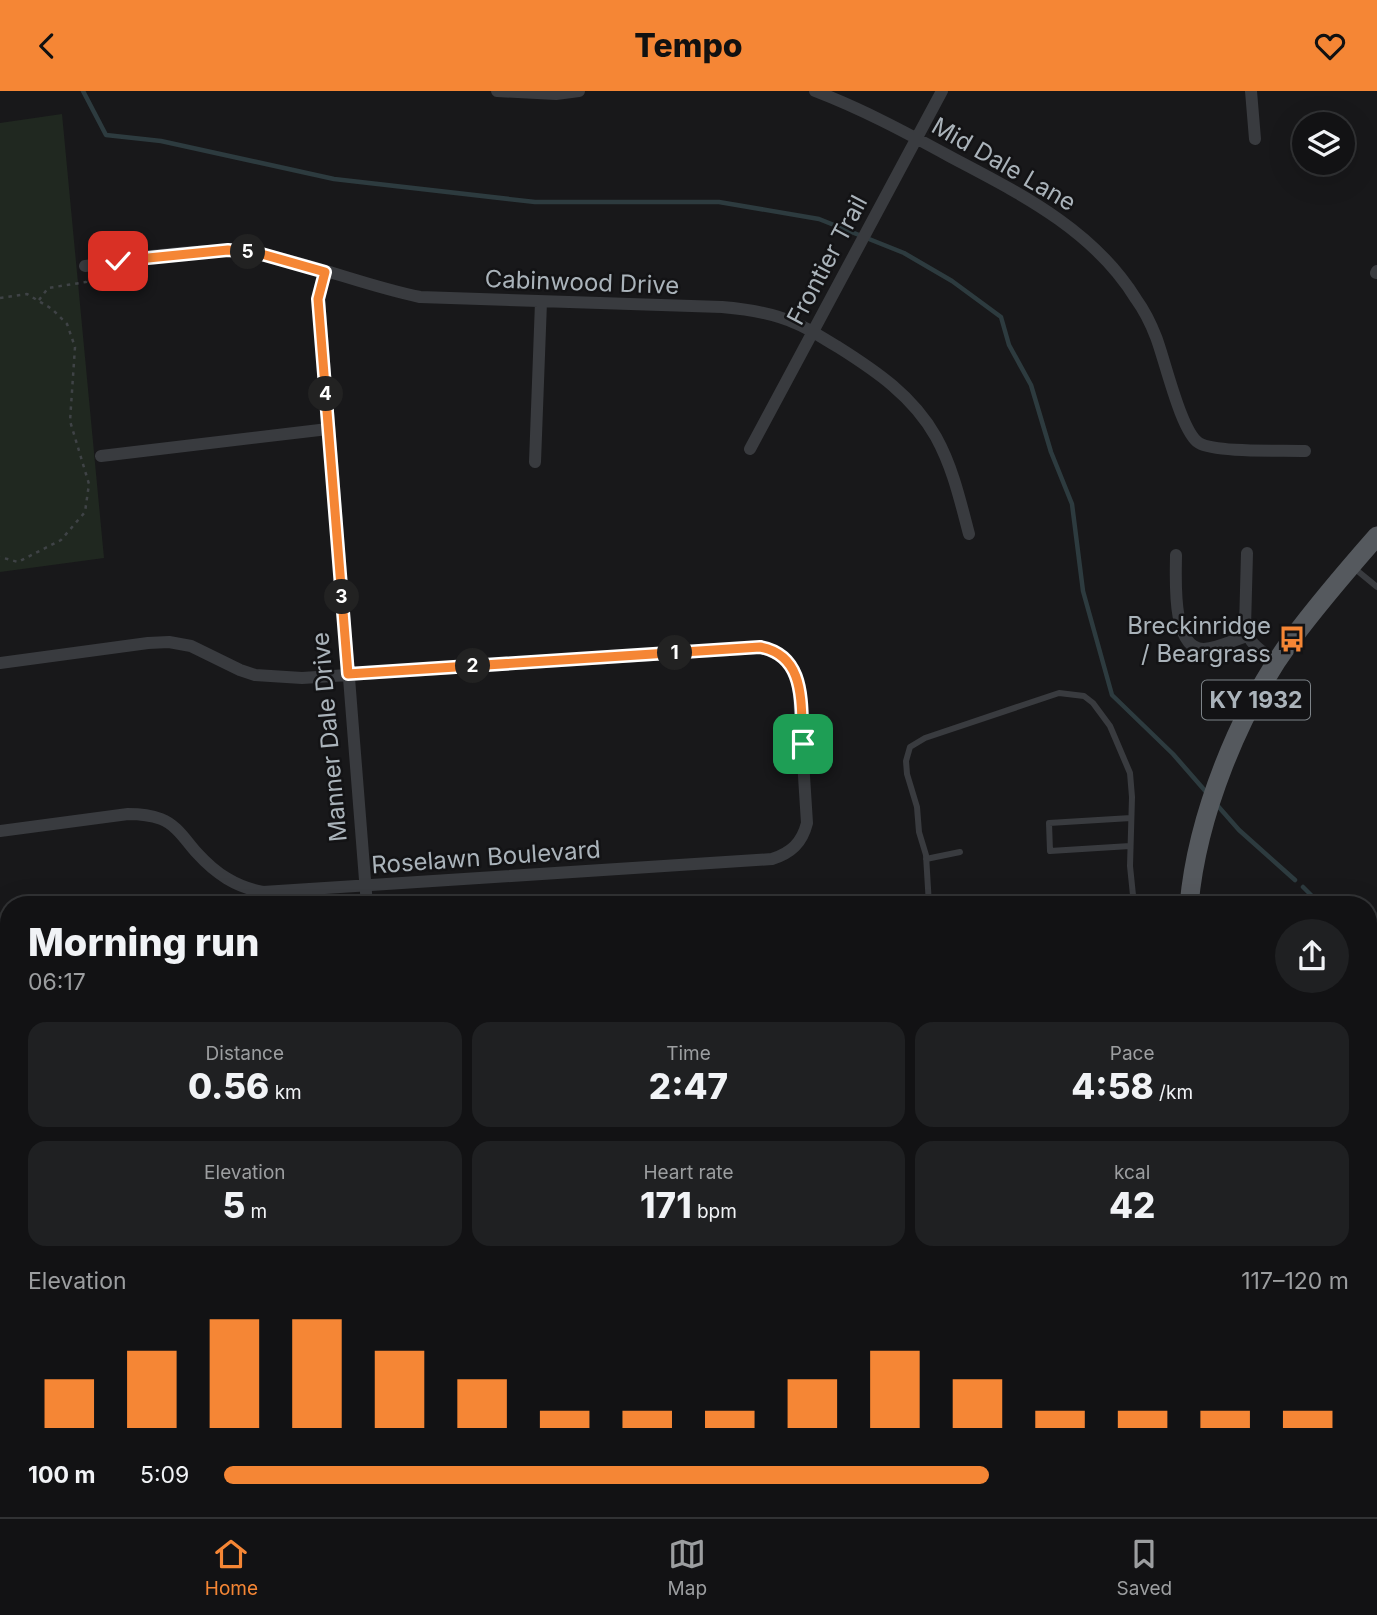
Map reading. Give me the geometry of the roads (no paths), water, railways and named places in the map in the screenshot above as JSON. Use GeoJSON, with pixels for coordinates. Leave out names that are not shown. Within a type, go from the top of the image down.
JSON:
{"type":"FeatureCollection","features":[{"type":"Feature","properties":{"kind":"main road","name":"KY 1932"},"geometry":{"type":"LineString","coordinates":[[1190,896],[1200,837],[1223,763],[1292,639],[1377,536]]}},
{"type":"Feature","properties":{"kind":"street"},"geometry":{"type":"LineString","coordinates":[[497,91],[556,94],[579,91]]}},
{"type":"Feature","properties":{"kind":"street","name":"Mid Dale Lane"},"geometry":{"type":"LineString","coordinates":[[815,91],[847,103],[917,138],[1033,201],[1086,240],[1113,268],[1136,298],[1155,334],[1187,430],[1199,443],[1226,449],[1305,451]]}},
{"type":"Feature","properties":{"kind":"street","name":"Frontier Trail"},"geometry":{"type":"LineString","coordinates":[[750,449],[942,91]]}},
{"type":"Feature","properties":{"kind":"street"},"geometry":{"type":"LineString","coordinates":[[1251,91],[1255,139]]}},
{"type":"Feature","properties":{"kind":"street","name":"Cabinwood Drive"},"geometry":{"type":"LineString","coordinates":[[89,265],[228,250],[258,253],[381,289],[420,297],[739,309],[788,320],[813,332],[887,379],[919,413],[948,462],[969,534]]}},
{"type":"Feature","properties":{"kind":"street","name":"Manner Dale Drive"},"geometry":{"type":"LineString","coordinates":[[325,272],[318,299],[367,896]]}},
{"type":"Feature","properties":{"kind":"street"},"geometry":{"type":"LineString","coordinates":[[535,461],[541,302]]}},
{"type":"Feature","properties":{"kind":"street"},"geometry":{"type":"LineString","coordinates":[[101,456],[328,429]]}},
{"type":"Feature","properties":{"kind":"street"},"geometry":{"type":"LineString","coordinates":[[1247,553],[1247,636],[1253,645],[1277,662]]}},
{"type":"Feature","properties":{"kind":"street"},"geometry":{"type":"LineString","coordinates":[[1176,555],[1175,601],[1189,643],[1205,649],[1247,636]]}},
{"type":"Feature","properties":{"kind":"street"},"geometry":{"type":"LineString","coordinates":[[0,663],[169,642],[191,646],[255,675],[302,678],[348,674]]}},
{"type":"Feature","properties":{"kind":"street","name":"Roselawn Boulevard"},"geometry":{"type":"LineString","coordinates":[[0,831],[128,814],[142,815],[172,825],[212,869],[232,883],[263,892],[772,859],[784,855],[794,847],[805,832],[807,807],[798,682],[789,662],[777,652],[760,647],[348,674]]}},
{"type":"Feature","properties":{"kind":"lane"},"geometry":{"type":"LineString","coordinates":[[1352,566],[1377,587]]}},
{"type":"Feature","properties":{"kind":"lane"},"geometry":{"type":"LineString","coordinates":[[928,896],[926,859],[919,832],[917,807],[906,774],[905,761],[909,747],[925,738],[1059,693],[1084,696],[1093,703],[1110,726],[1130,773],[1133,896]]}},
{"type":"Feature","properties":{"kind":"lane"},"geometry":{"type":"LineString","coordinates":[[1130,846],[1050,851],[1049,823],[1131,818]]}},
{"type":"Feature","properties":{"kind":"lane"},"geometry":{"type":"LineString","coordinates":[[926,859],[960,852]]}},
{"type":"Feature","properties":{"kind":"waterway"},"geometry":{"type":"LineString","coordinates":[[83,91],[106,135],[161,141],[334,179],[535,202],[719,202],[819,219],[904,253],[952,281],[1001,317],[1009,345],[1031,385],[1051,452],[1072,504],[1083,591],[1112,695],[1173,754],[1207,793]]}},
{"type":"Feature","properties":{"kind":"waterway"},"geometry":{"type":"LineString","coordinates":[[1217,805],[1239,830],[1295,880]]}},
{"type":"Feature","properties":{"kind":"waterway"},"geometry":{"type":"LineString","coordinates":[[1303,887],[1312,896]]}},
{"type":"Feature","properties":{"kind":"place","name":"Breckinridge / Beargrass"},"geometry":{"type":"Point","coordinates":[1292,639]}}]}
